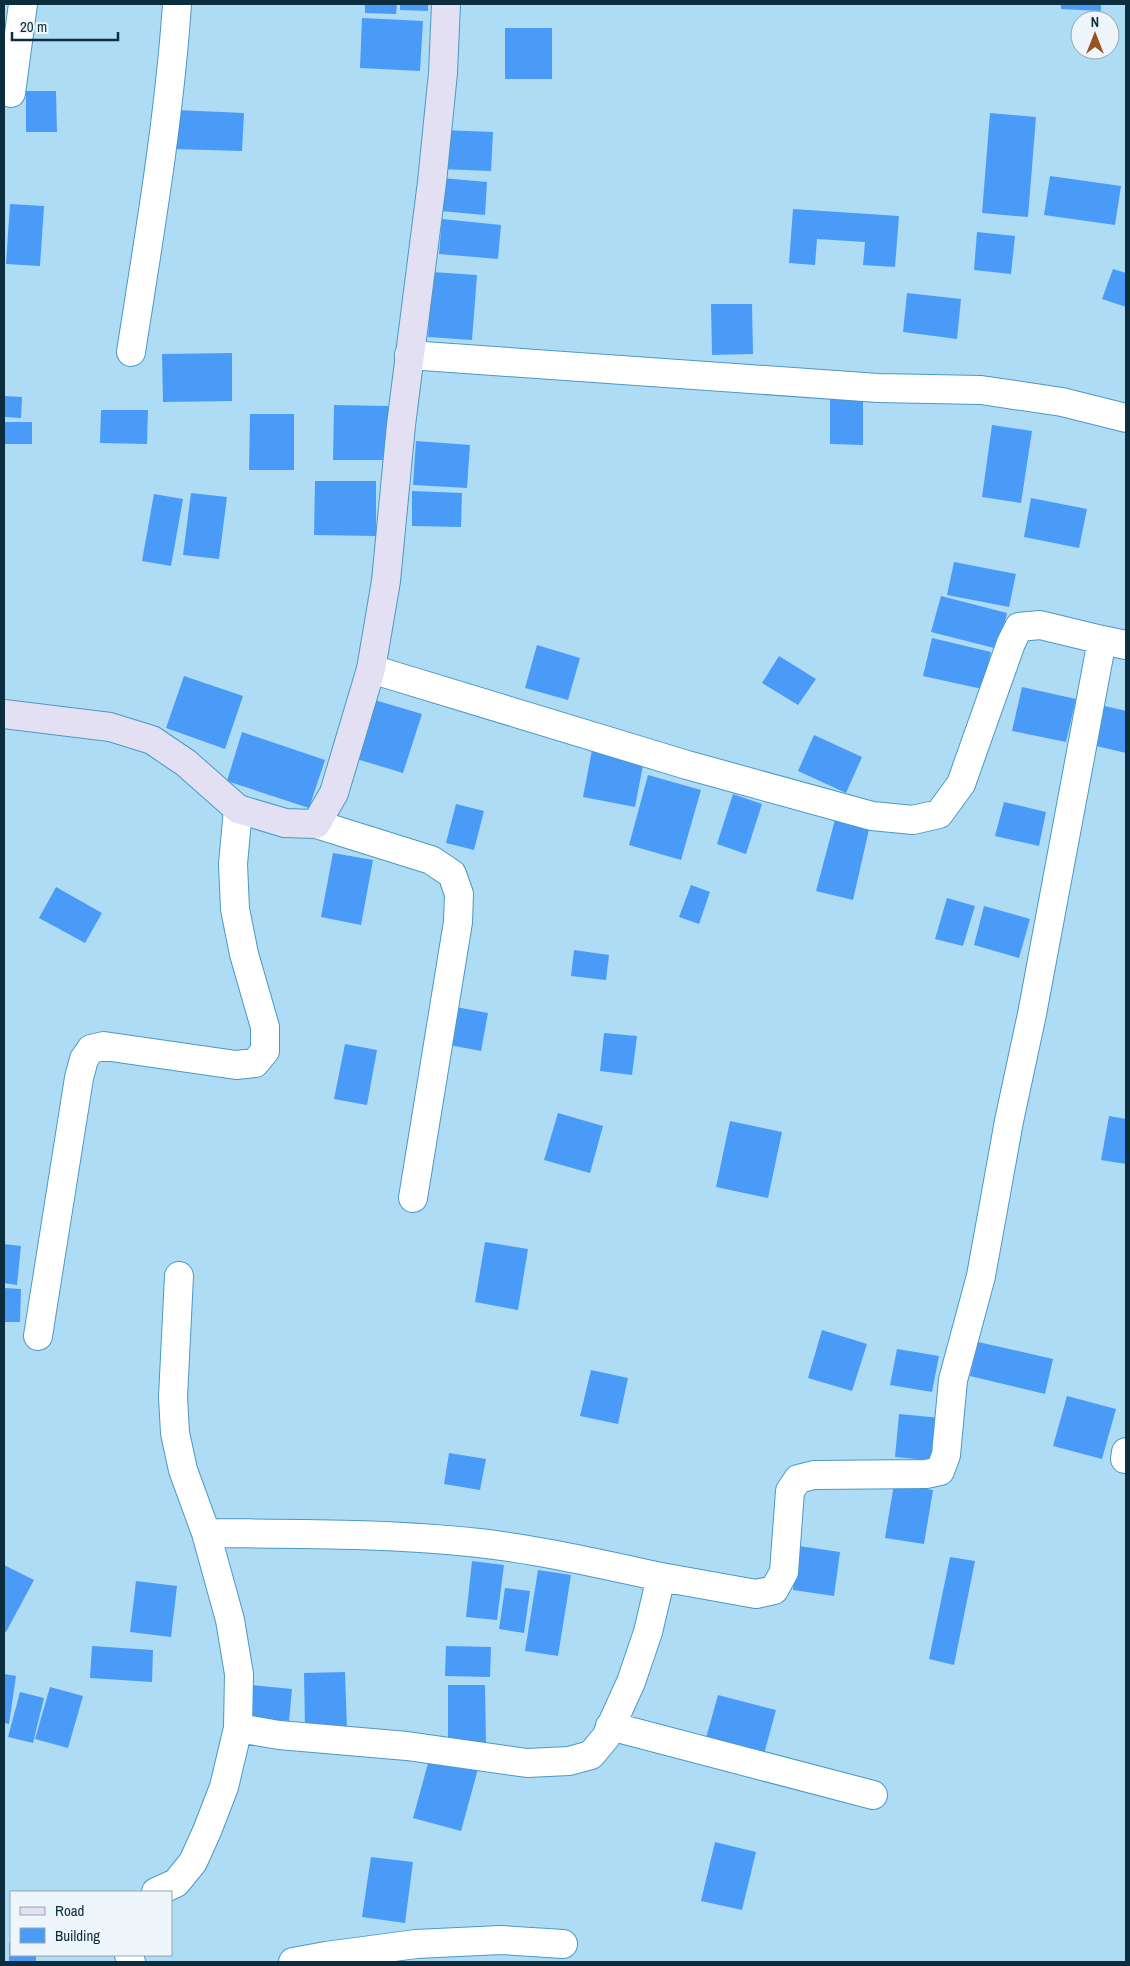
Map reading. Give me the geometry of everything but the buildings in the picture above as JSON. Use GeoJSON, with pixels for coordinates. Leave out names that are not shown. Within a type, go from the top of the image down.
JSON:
{"type":"FeatureCollection","features":[{"type":"Feature","properties":{"kind":"street"},"geometry":{"type":"LineString","coordinates":[[11,93],[23,4]]}},
{"type":"Feature","properties":{"kind":"street"},"geometry":{"type":"LineString","coordinates":[[131,352],[169,96],[177,4]]}},
{"type":"Feature","properties":{"kind":"street"},"geometry":{"type":"LineString","coordinates":[[316,824],[334,793],[371,669],[386,581],[401,425],[432,182],[443,72],[446,4]]}},
{"type":"Feature","properties":{"kind":"street"},"geometry":{"type":"LineString","coordinates":[[410,355],[878,388],[981,390],[1062,402],[1126,418]]}},
{"type":"Feature","properties":{"kind":"street"},"geometry":{"type":"LineString","coordinates":[[206,1533],[361,1534],[479,1543],[587,1560],[661,1577],[756,1594],[774,1590],[784,1572],[790,1491],[798,1479],[814,1475],[926,1474],[940,1471],[946,1455],[953,1380],[981,1276],[1009,1121],[1114,642],[1040,625],[1019,627],[1011,643],[962,784],[939,814],[913,820],[872,816],[687,765],[371,669]]}},
{"type":"Feature","properties":{"kind":"street"},"geometry":{"type":"LineString","coordinates":[[4,714],[110,727],[152,740],[186,763],[238,809],[285,823],[316,824],[431,860],[452,874],[459,894],[458,922],[413,1198]]}},
{"type":"Feature","properties":{"kind":"street"},"geometry":{"type":"LineString","coordinates":[[38,1336],[79,1078],[84,1059],[91,1049],[104,1046],[236,1065],[254,1063],[266,1051],[266,1027],[244,954],[235,909],[233,864],[238,809]]}},
{"type":"Feature","properties":{"kind":"street"},"geometry":{"type":"LineString","coordinates":[[158,1891],[176,1882],[193,1862],[224,1786],[238,1728],[239,1674],[230,1620],[206,1533],[183,1470],[174,1433],[173,1397],[179,1276]]}},
{"type":"Feature","properties":{"kind":"street"},"geometry":{"type":"LineString","coordinates":[[238,1728],[279,1735],[399,1746],[527,1763],[569,1761],[591,1755],[606,1737],[631,1682],[648,1632],[661,1577]]}},
{"type":"Feature","properties":{"kind":"street"},"geometry":{"type":"LineString","coordinates":[[610,1726],[873,1795]]}},
{"type":"Feature","properties":{"kind":"street"},"geometry":{"type":"LineString","coordinates":[[292,1962],[416,1944],[501,1940],[563,1944]]}}]}
